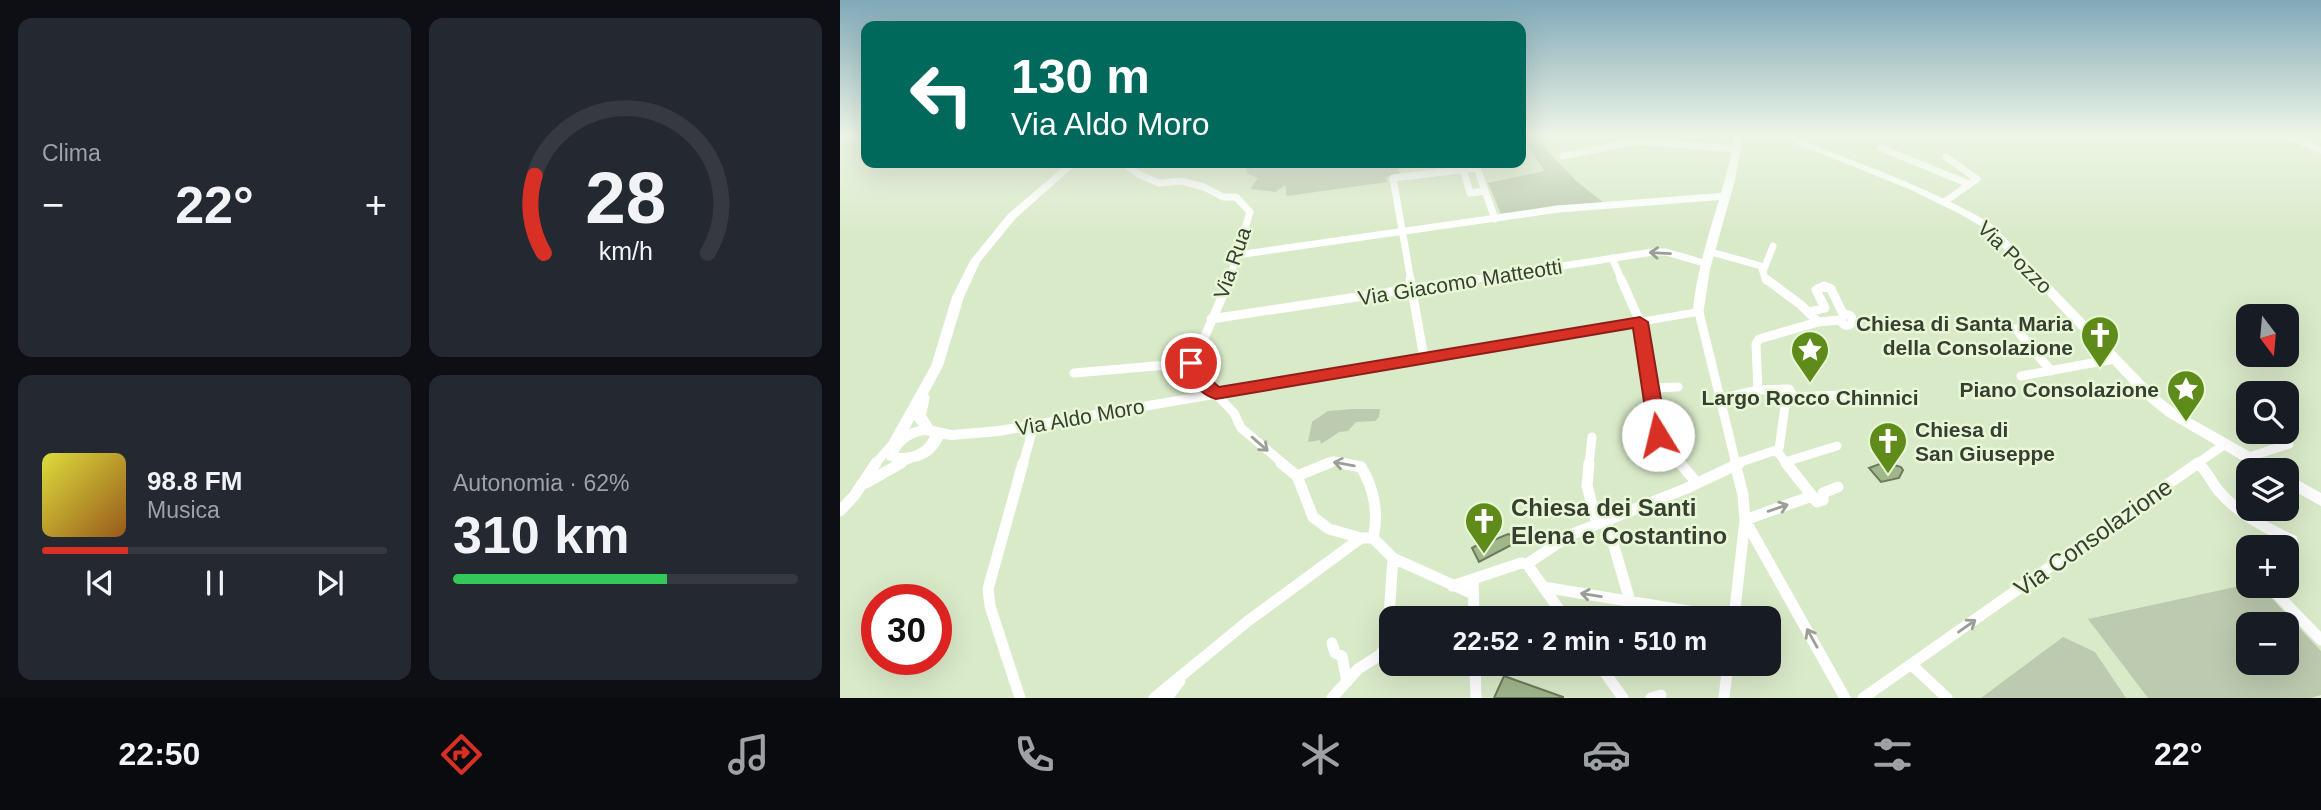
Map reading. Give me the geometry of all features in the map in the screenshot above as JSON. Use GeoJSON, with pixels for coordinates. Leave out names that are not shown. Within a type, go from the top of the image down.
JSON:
{"type":"FeatureCollection","features":[{"type":"Feature","properties":{"kind":"street"},"geometry":{"type":"LineString","coordinates":[[924,393],[919,416],[933,431],[936,442],[919,455],[895,458],[891,454],[894,445],[912,409],[924,393],[942,354],[958,297],[975,261],[1012,216],[1067,168]]}},
{"type":"Feature","properties":{"kind":"street","name":"Via Rua"},"geometry":{"type":"LineString","coordinates":[[1130,168],[1159,183],[1181,181],[1204,187],[1223,197],[1236,197],[1250,212],[1237,255],[1191,363]]}},
{"type":"Feature","properties":{"kind":"street"},"geometry":{"type":"LineString","coordinates":[[1424,358],[1393,178],[1477,168],[1495,219]]}},
{"type":"Feature","properties":{"kind":"street"},"geometry":{"type":"LineString","coordinates":[[1733,168],[1699,290],[1699,312],[1736,464],[1745,520],[1734,606]]}},
{"type":"Feature","properties":{"kind":"street","name":"Via Pozzo"},"geometry":{"type":"LineString","coordinates":[[1866,168],[1975,218],[2000,237],[2114,359],[2171,413],[2249,457]]}},
{"type":"Feature","properties":{"kind":"street"},"geometry":{"type":"LineString","coordinates":[[1929,168],[1969,184]]}},
{"type":"Feature","properties":{"kind":"street"},"geometry":{"type":"LineString","coordinates":[[1944,202],[1977,179],[1960,168]]}},
{"type":"Feature","properties":{"kind":"street"},"geometry":{"type":"LineString","coordinates":[[1463,169],[1470,193],[1485,191]]}},
{"type":"Feature","properties":{"kind":"street"},"geometry":{"type":"LineString","coordinates":[[1237,255],[1559,209],[1726,196]]}},
{"type":"Feature","properties":{"kind":"street"},"geometry":{"type":"LineString","coordinates":[[1773,246],[1764,269],[1767,282],[1809,312],[1818,322]]}},
{"type":"Feature","properties":{"kind":"street","name":"Via Giacomo Matteotti"},"geometry":{"type":"LineString","coordinates":[[1211,319],[1659,251],[1707,264]]}},
{"type":"Feature","properties":{"kind":"street"},"geometry":{"type":"LineString","coordinates":[[1711,252],[1764,269]]}},
{"type":"Feature","properties":{"kind":"street"},"geometry":{"type":"LineString","coordinates":[[1612,258],[1640,322],[1658,435],[1696,482]]}},
{"type":"Feature","properties":{"kind":"street"},"geometry":{"type":"LineString","coordinates":[[1758,390],[1756,344],[1759,339],[1842,318],[1830,289],[1824,286],[1816,290],[1825,308],[1809,312]]}},
{"type":"Feature","properties":{"kind":"street","name":"Via Aldo Moro"},"geometry":{"type":"LineString","coordinates":[[999,431],[1699,312]]}},
{"type":"Feature","properties":{"kind":"street"},"geometry":{"type":"LineString","coordinates":[[2016,329],[2051,371]]}},
{"type":"Feature","properties":{"kind":"street"},"geometry":{"type":"LineString","coordinates":[[2021,376],[2114,359]]}},
{"type":"Feature","properties":{"kind":"street"},"geometry":{"type":"LineString","coordinates":[[1074,373],[1191,363],[1192,373],[1234,413],[1241,428],[1297,475],[1313,517],[1329,528],[1367,538],[1393,558],[1473,594]]}},
{"type":"Feature","properties":{"kind":"street"},"geometry":{"type":"LineString","coordinates":[[1650,388],[1678,387]]}},
{"type":"Feature","properties":{"kind":"street"},"geometry":{"type":"LineString","coordinates":[[1720,399],[1758,390],[1788,389],[1794,397]]}},
{"type":"Feature","properties":{"kind":"street"},"geometry":{"type":"LineString","coordinates":[[1452,586],[1521,563],[1527,564],[1563,539],[1601,521],[1685,489],[1736,464],[1779,449],[1785,406],[1794,397],[1867,394]]}},
{"type":"Feature","properties":{"kind":"street"},"geometry":{"type":"LineString","coordinates":[[1020,698],[990,606],[988,589],[1034,425]]}},
{"type":"Feature","properties":{"kind":"street"},"geometry":{"type":"LineString","coordinates":[[840,511],[856,496],[880,458],[912,432],[933,431],[963,435],[999,431]]}},
{"type":"Feature","properties":{"kind":"street"},"geometry":{"type":"LineString","coordinates":[[862,486],[881,472],[919,455],[962,439],[999,431]]}},
{"type":"Feature","properties":{"kind":"street"},"geometry":{"type":"LineString","coordinates":[[1592,437],[1587,486],[1630,601]]}},
{"type":"Feature","properties":{"kind":"street","name":"Via Consolazione"},"geometry":{"type":"LineString","coordinates":[[1863,698],[2225,444]]}},
{"type":"Feature","properties":{"kind":"street"},"geometry":{"type":"LineString","coordinates":[[2249,457],[2289,444]]}},
{"type":"Feature","properties":{"kind":"street"},"geometry":{"type":"LineString","coordinates":[[1785,463],[1837,446]]}},
{"type":"Feature","properties":{"kind":"street"},"geometry":{"type":"LineString","coordinates":[[1776,450],[1817,502],[1823,500],[1823,492],[1838,488]]}},
{"type":"Feature","properties":{"kind":"street"},"geometry":{"type":"LineString","coordinates":[[1154,698],[1194,663],[1376,529],[1368,477],[1360,467],[1333,461],[1297,475]]}},
{"type":"Feature","properties":{"kind":"street"},"geometry":{"type":"LineString","coordinates":[[2198,463],[2217,489],[2246,514],[2279,535]]}},
{"type":"Feature","properties":{"kind":"street"},"geometry":{"type":"LineString","coordinates":[[2299,487],[2321,500]]}},
{"type":"Feature","properties":{"kind":"street"},"geometry":{"type":"LineString","coordinates":[[1745,520],[1812,496]]}},
{"type":"Feature","properties":{"kind":"street"},"geometry":{"type":"LineString","coordinates":[[1745,520],[1845,698]]}},
{"type":"Feature","properties":{"kind":"street"},"geometry":{"type":"LineString","coordinates":[[1332,698],[1364,664],[1380,655],[1387,645],[1393,558]]}},
{"type":"Feature","properties":{"kind":"street"},"geometry":{"type":"LineString","coordinates":[[1527,564],[1556,606]]}},
{"type":"Feature","properties":{"kind":"street"},"geometry":{"type":"LineString","coordinates":[[1473,579],[1474,606]]}},
{"type":"Feature","properties":{"kind":"street"},"geometry":{"type":"LineString","coordinates":[[1543,587],[1660,606]]}},
{"type":"Feature","properties":{"kind":"street"},"geometry":{"type":"LineString","coordinates":[[2283,598],[2321,640]]}},
{"type":"Feature","properties":{"kind":"street"},"geometry":{"type":"LineString","coordinates":[[1332,643],[1335,653],[1342,656],[1347,681]]}},
{"type":"Feature","properties":{"kind":"street"},"geometry":{"type":"LineString","coordinates":[[1167,698],[1194,663]]}},
{"type":"Feature","properties":{"kind":"street"},"geometry":{"type":"LineString","coordinates":[[1912,665],[1947,698]]}},
{"type":"Feature","properties":{"kind":"street"},"geometry":{"type":"LineString","coordinates":[[1475,676],[1476,698]]}},
{"type":"Feature","properties":{"kind":"street"},"geometry":{"type":"LineString","coordinates":[[1607,676],[1623,698]]}},
{"type":"Feature","properties":{"kind":"street"},"geometry":{"type":"LineString","coordinates":[[1724,698],[1727,676]]}},
{"type":"Feature","properties":{"kind":"green space"},"geometry":{"type":"Polygon","coordinates":[[[1246,168],[1399,168],[1400,175],[1386,177],[1387,182],[1287,196],[1285,185],[1276,192],[1250,189],[1258,178],[1248,174],[1246,168]]]}},
{"type":"Feature","properties":{"kind":"green space"},"geometry":{"type":"Polygon","coordinates":[[[1542,168],[1563,168],[1604,203],[1559,205],[1501,214],[1488,183],[1544,171],[1542,168]]]}},
{"type":"Feature","properties":{"kind":"green space"},"geometry":{"type":"Polygon","coordinates":[[[1380,409],[1379,417],[1375,421],[1356,422],[1348,431],[1339,432],[1321,444],[1320,440],[1308,442],[1312,422],[1328,411],[1380,409]]]}},
{"type":"Feature","properties":{"kind":"green space"},"geometry":{"type":"Polygon","coordinates":[[[2236,587],[2236,598],[2271,598],[2284,612],[2236,612],[2236,675],[2299,675],[2299,628],[2321,651],[2321,695],[2310,698],[2148,698],[2088,619],[2236,587]]]}},
{"type":"Feature","properties":{"kind":"green space"},"geometry":{"type":"Polygon","coordinates":[[[2063,637],[2095,652],[2126,698],[1981,698],[2063,637]]]}},
{"type":"Feature","properties":{"kind":"building","name":"Chiesa di San Giuseppe"},"geometry":{"type":"Polygon","coordinates":[[[1885,462],[1901,467],[1903,470],[1899,478],[1881,482],[1869,468],[1885,462]]]}},
{"type":"Feature","properties":{"kind":"building","name":"Chiesa dei Santi Elena e Costantino"},"geometry":{"type":"Polygon","coordinates":[[[1508,534],[1516,537],[1515,543],[1479,562],[1472,548],[1492,537],[1494,540],[1508,534]]]}},
{"type":"Feature","properties":{"kind":"building"},"geometry":{"type":"Polygon","coordinates":[[[1504,676],[1563,697],[1563,698],[1494,698],[1504,676]]]}},
{"type":"Feature","properties":{"kind":"place","name":"Chiesa di Santa Maria della Consolazione"},"geometry":{"type":"Point","coordinates":[2100,369]}},
{"type":"Feature","properties":{"kind":"place","name":"Largo Rocco Chinnici"},"geometry":{"type":"Point","coordinates":[1810,384]}},
{"type":"Feature","properties":{"kind":"place","name":"Piano Consolazione"},"geometry":{"type":"Point","coordinates":[2186,423]}},
{"type":"Feature","properties":{"kind":"place","name":"Chiesa di San Giuseppe"},"geometry":{"type":"Point","coordinates":[1888,475]}},
{"type":"Feature","properties":{"kind":"place","name":"Chiesa dei Santi Elena e Costantino"},"geometry":{"type":"Point","coordinates":[1484,555]}},
{"type":"Feature","properties":{"kind":"route"},"geometry":{"type":"LineString","coordinates":[[1191,363],[1192,373],[1216,393],[1640,322],[1658,435]]}}]}
